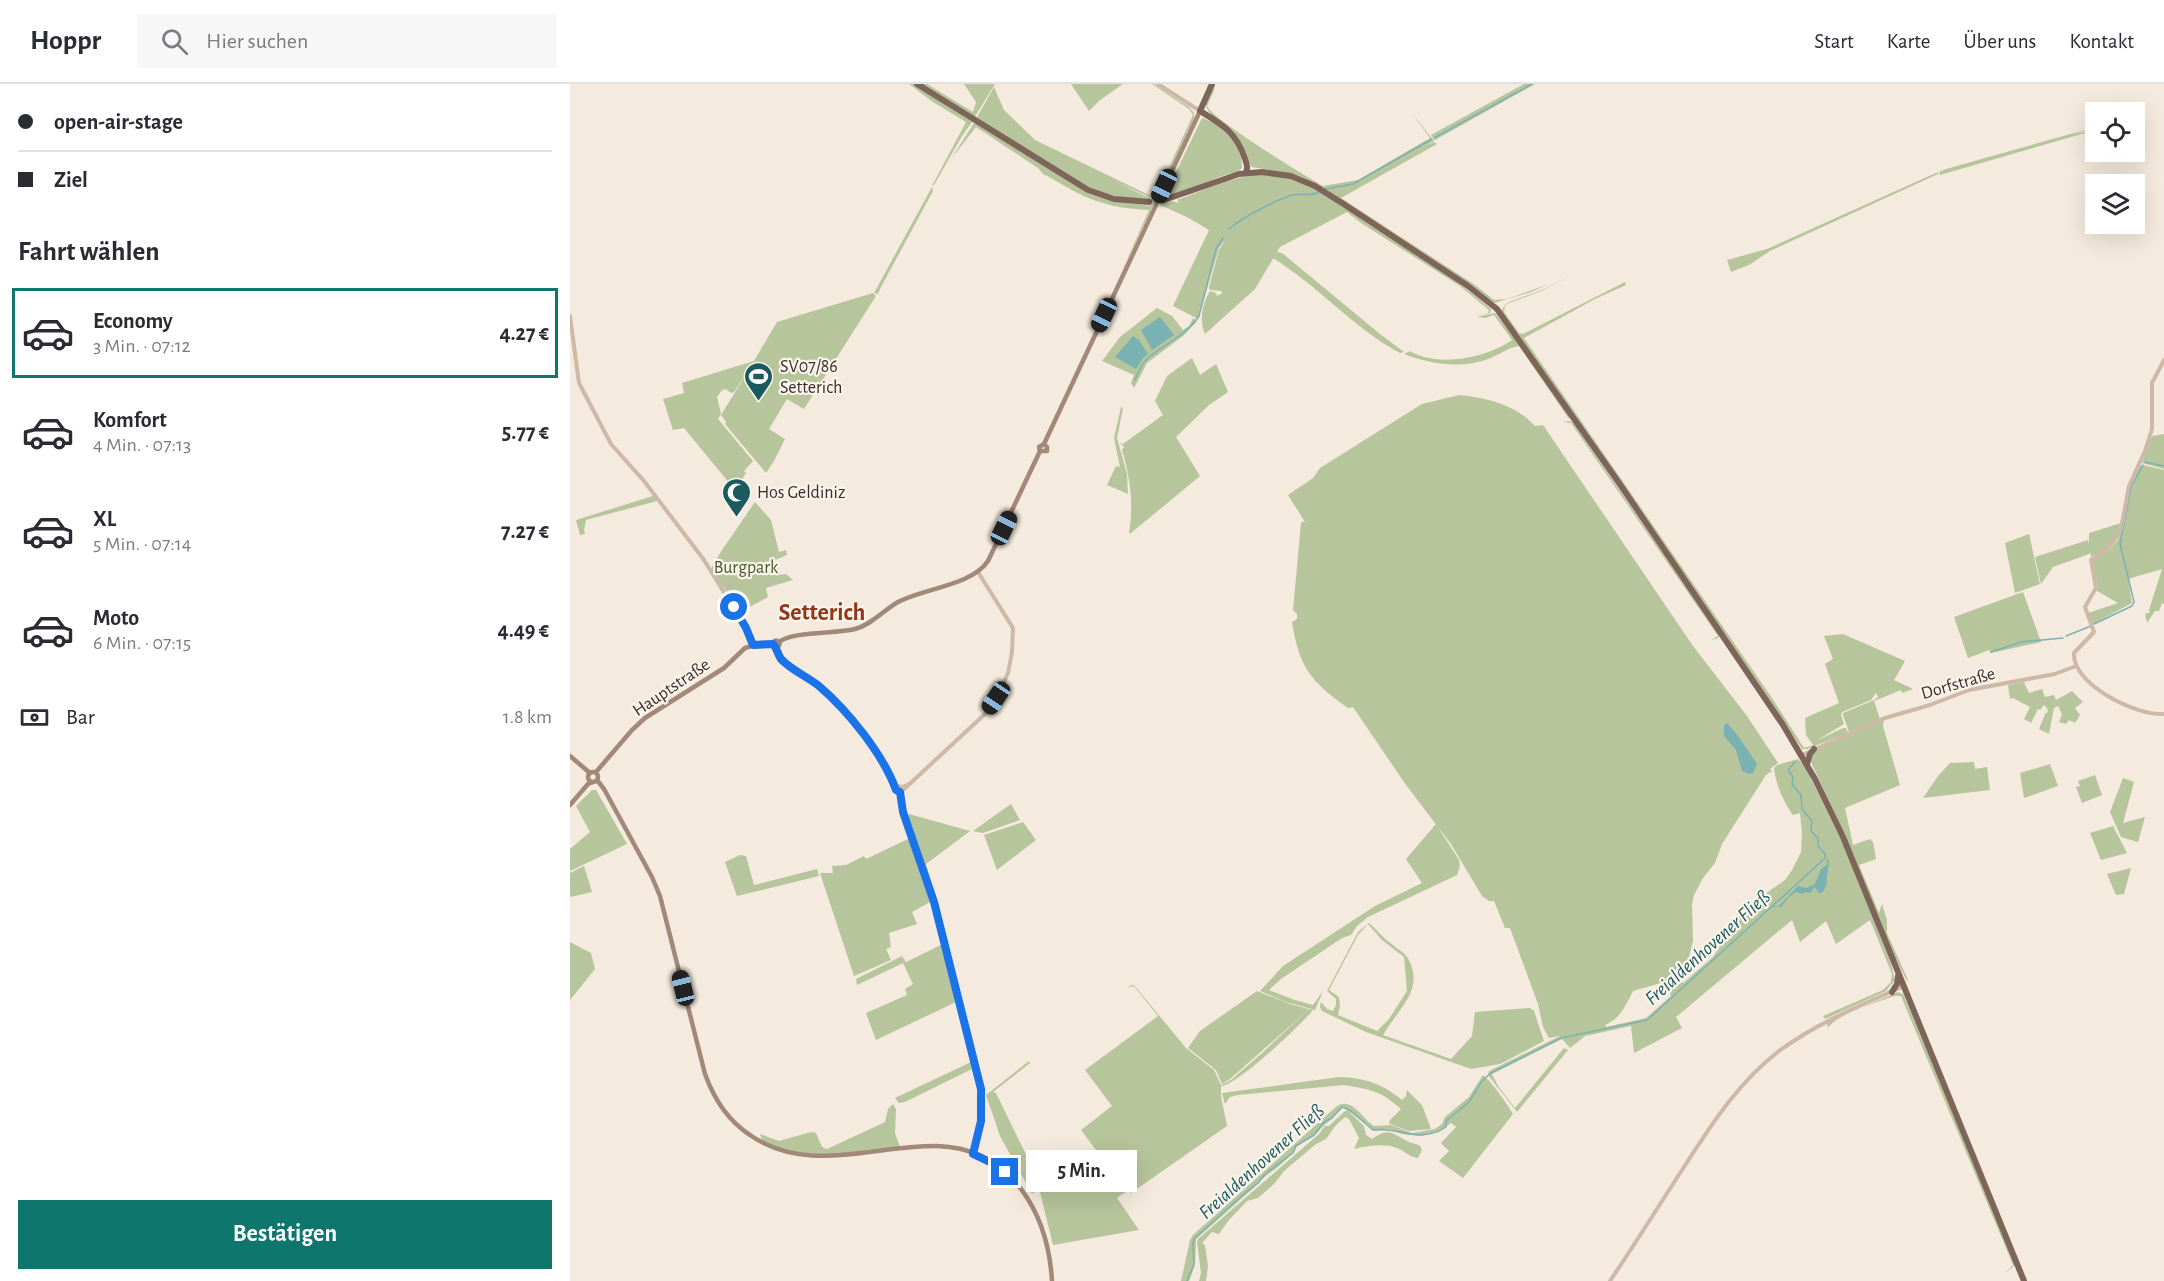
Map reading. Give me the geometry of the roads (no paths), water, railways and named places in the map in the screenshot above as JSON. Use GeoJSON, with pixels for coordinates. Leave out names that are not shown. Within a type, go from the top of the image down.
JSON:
{"type":"FeatureCollection","features":[{"type":"Feature","properties":{"kind":"main road"},"geometry":{"type":"LineString","coordinates":[[917,84],[1088,190],[1122,201],[1149,202]]}},
{"type":"Feature","properties":{"kind":"main road"},"geometry":{"type":"LineString","coordinates":[[753,645],[776,644],[795,635],[815,635],[860,628],[901,600],[978,572],[988,561],[1040,452],[1047,451],[1047,446],[1044,444],[1212,84]]}},
{"type":"Feature","properties":{"kind":"main road"},"geometry":{"type":"LineString","coordinates":[[1200,111],[1234,135],[1242,148],[1244,167]]}},
{"type":"Feature","properties":{"kind":"main road"},"geometry":{"type":"LineString","coordinates":[[1164,200],[1244,167],[1258,172],[1291,176],[1321,189],[1468,286],[1497,309],[1725,638],[1802,755],[1843,837],[2024,1281]]}},
{"type":"Feature","properties":{"kind":"main road","name":"Hauptstraße"},"geometry":{"type":"LineString","coordinates":[[596,772],[645,718],[724,668],[742,650],[753,645]]}},
{"type":"Feature","properties":{"kind":"main road"},"geometry":{"type":"LineString","coordinates":[[1807,765],[1814,749]]}},
{"type":"Feature","properties":{"kind":"main road"},"geometry":{"type":"LineString","coordinates":[[570,756],[604,789],[652,877],[663,906],[705,1074],[711,1091],[729,1117],[742,1130],[773,1149],[806,1157],[938,1146],[973,1154],[988,1161],[1005,1172],[1028,1198],[1039,1218],[1046,1241],[1052,1281]]}},
{"type":"Feature","properties":{"kind":"main road"},"geometry":{"type":"LineString","coordinates":[[596,772],[598,776],[595,781],[588,784],[570,804],[586,783],[589,775],[596,772]]}},
{"type":"Feature","properties":{"kind":"main road"},"geometry":{"type":"LineString","coordinates":[[1892,992],[1898,984],[1898,973]]}},
{"type":"Feature","properties":{"kind":"street"},"geometry":{"type":"LineString","coordinates":[[1158,84],[1200,111]]}},
{"type":"Feature","properties":{"kind":"street"},"geometry":{"type":"LineString","coordinates":[[570,316],[577,375],[595,415],[615,450],[639,475],[715,577],[746,628],[753,645]]}},
{"type":"Feature","properties":{"kind":"street"},"geometry":{"type":"LineString","coordinates":[[2164,360],[2152,383],[2152,429],[2148,444],[2129,486],[2121,529],[2111,545],[2091,560],[2096,588],[2085,607],[2094,632],[2074,653],[2076,666],[2095,687],[2121,703],[2151,714],[2164,714]]}},
{"type":"Feature","properties":{"kind":"street"},"geometry":{"type":"LineString","coordinates":[[900,789],[911,783],[985,714],[1000,691],[1008,673],[1013,628],[978,572]]}},
{"type":"Feature","properties":{"kind":"street"},"geometry":{"type":"LineString","coordinates":[[776,644],[782,660],[825,692],[868,739],[890,779],[900,789],[902,805],[934,902],[981,1089],[981,1121],[973,1154]]}},
{"type":"Feature","properties":{"kind":"street","name":"Dorfstraße"},"geometry":{"type":"LineString","coordinates":[[1802,755],[1885,718],[1940,702],[1969,690],[2055,674],[2076,666]]}},
{"type":"Feature","properties":{"kind":"street"},"geometry":{"type":"LineString","coordinates":[[1610,1281],[1710,1128],[1746,1082],[1778,1052],[1807,1033],[1842,1014],[1904,986]]}},
{"type":"Feature","properties":{"kind":"water"},"geometry":{"type":"Polygon","coordinates":[[[1160,317],[1174,335],[1152,350],[1141,330],[1160,317]]]}},
{"type":"Feature","properties":{"kind":"water"},"geometry":{"type":"Polygon","coordinates":[[[1133,336],[1139,340],[1148,354],[1136,369],[1115,357],[1133,336]]]}},
{"type":"Feature","properties":{"kind":"water"},"geometry":{"type":"Polygon","coordinates":[[[1727,723],[1757,764],[1753,773],[1742,771],[1736,750],[1724,736],[1724,725],[1727,723]]]}},
{"type":"Feature","properties":{"kind":"water"},"geometry":{"type":"Polygon","coordinates":[[[1828,859],[1829,865],[1827,883],[1823,892],[1819,893],[1814,887],[1811,893],[1796,892],[1781,907],[1776,907],[1798,886],[1806,888],[1815,884],[1821,869],[1828,864],[1826,861],[1828,859]]]}},
{"type":"Feature","properties":{"kind":"waterway"},"geometry":{"type":"LineString","coordinates":[[1434,138],[1532,84]]}},
{"type":"Feature","properties":{"kind":"waterway"},"geometry":{"type":"LineString","coordinates":[[1325,189],[1353,184],[1432,139]]}},
{"type":"Feature","properties":{"kind":"waterway"},"geometry":{"type":"LineString","coordinates":[[1229,229],[1268,205],[1292,195],[1319,192]]}},
{"type":"Feature","properties":{"kind":"waterway"},"geometry":{"type":"LineString","coordinates":[[1135,380],[1145,361],[1181,334],[1199,316],[1216,249],[1223,238]]}},
{"type":"Feature","properties":{"kind":"waterway","name":"Freialdenhovener Fließ"},"geometry":{"type":"LineString","coordinates":[[2145,462],[2164,466]]}},
{"type":"Feature","properties":{"kind":"waterway","name":"Freialdenhovener Fließ"},"geometry":{"type":"LineString","coordinates":[[2094,624],[2132,606],[2134,602],[2120,544],[2131,487],[2143,465]]}},
{"type":"Feature","properties":{"kind":"waterway","name":"Freialdenhovener Fließ"},"geometry":{"type":"LineString","coordinates":[[2066,636],[2091,626]]}},
{"type":"Feature","properties":{"kind":"waterway","name":"Freialdenhovener Fließ"},"geometry":{"type":"LineString","coordinates":[[1991,652],[2021,642],[2063,638]]}},
{"type":"Feature","properties":{"kind":"waterway","name":"Freialdenhovener Fließ"},"geometry":{"type":"LineString","coordinates":[[1795,762],[1788,770],[1793,777],[1792,784],[1801,795],[1802,809],[1812,821],[1811,831],[1818,838],[1818,846],[1825,854],[1825,859]]}},
{"type":"Feature","properties":{"kind":"waterway","name":"Freialdenhovener Fließ"},"geometry":{"type":"LineString","coordinates":[[1187,1281],[1194,1264],[1193,1243],[1195,1238],[1258,1183],[1265,1174],[1293,1153],[1296,1146],[1314,1135],[1323,1123],[1332,1118],[1342,1107],[1351,1111],[1373,1130],[1392,1130],[1418,1135],[1436,1132],[1446,1127],[1446,1121],[1469,1102],[1482,1081],[1491,1073],[1561,1038],[1647,1020],[1823,860]]}},
{"type":"Feature","properties":{"kind":"place","name":"SV07/86 Setterich"},"geometry":{"type":"Point","coordinates":[759,402]}},
{"type":"Feature","properties":{"kind":"place","name":"Hos Geldiniz"},"geometry":{"type":"Point","coordinates":[736,518]}},
{"type":"Feature","properties":{"kind":"district","name":"Setterich"},"geometry":{"type":"Point","coordinates":[822,612]}},
{"type":"Feature","properties":{"kind":"park label","name":"Burgpark"},"geometry":{"type":"Point","coordinates":[746,567]}}]}
